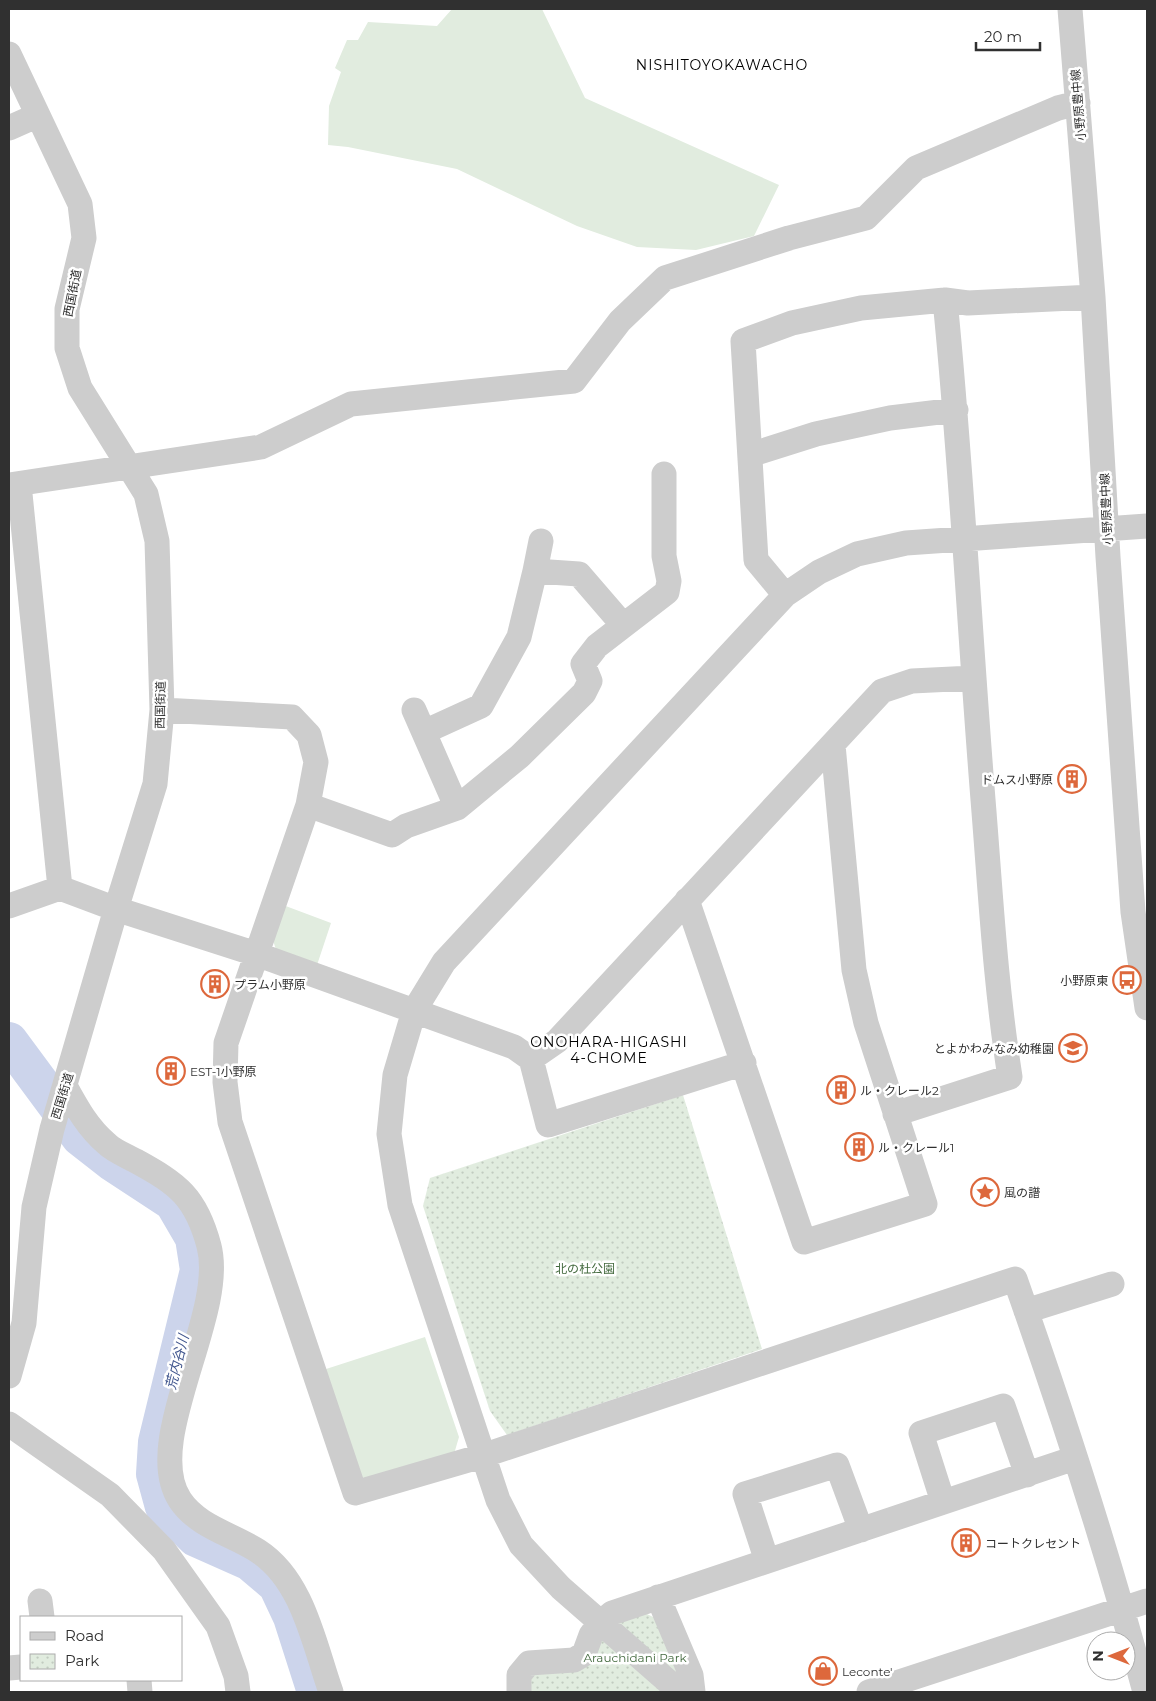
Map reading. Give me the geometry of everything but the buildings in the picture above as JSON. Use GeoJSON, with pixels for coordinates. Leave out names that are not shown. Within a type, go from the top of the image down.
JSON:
{"type":"FeatureCollection","features":[{"type":"Feature","properties":{"kind":"street","name":"小野原豊中線"},"geometry":{"type":"LineString","coordinates":[[1070,9],[1093,296],[1108,528],[1108,567],[1133,912],[1147,1008]]}},
{"type":"Feature","properties":{"kind":"street","name":"西国街道"},"geometry":{"type":"LineString","coordinates":[[9,54],[36,116],[80,204],[84,238],[67,309],[67,348],[80,388],[146,494],[157,540],[162,710],[155,784],[116,909],[52,1129],[34,1208],[24,1323],[9,1376]]}},
{"type":"Feature","properties":{"kind":"street"},"geometry":{"type":"LineString","coordinates":[[60,888],[14,485],[261,447],[351,404],[574,381],[620,320],[665,278],[790,238],[866,218],[916,168],[1058,108],[1078,103]]}},
{"type":"Feature","properties":{"kind":"street"},"geometry":{"type":"LineString","coordinates":[[9,128],[36,116]]}},
{"type":"Feature","properties":{"kind":"street"},"geometry":{"type":"LineString","coordinates":[[785,596],[756,560],[743,341],[792,323],[861,308],[946,300],[968,303],[1093,296]]}},
{"type":"Feature","properties":{"kind":"street"},"geometry":{"type":"LineString","coordinates":[[895,1114],[1010,1077],[998,1002],[973,678],[956,410],[946,300]]}},
{"type":"Feature","properties":{"kind":"street"},"geometry":{"type":"LineString","coordinates":[[750,455],[816,434],[890,418],[956,410]]}},
{"type":"Feature","properties":{"kind":"street"},"geometry":{"type":"LineString","coordinates":[[308,805],[392,835],[406,826],[457,808],[520,756],[584,693],[590,681],[583,664],[597,646],[667,592],[668,581],[664,556],[653,511],[664,474]]}},
{"type":"Feature","properties":{"kind":"street"},"geometry":{"type":"LineString","coordinates":[[688,1686],[606,1628],[561,1588],[521,1545],[498,1500],[400,1206],[389,1134],[395,1075],[414,1011],[444,962],[785,596],[819,572],[858,554],[906,543],[964,537],[1147,526]]}},
{"type":"Feature","properties":{"kind":"street"},"geometry":{"type":"LineString","coordinates":[[457,808],[419,721],[481,706],[519,637],[541,541]]}},
{"type":"Feature","properties":{"kind":"street"},"geometry":{"type":"LineString","coordinates":[[535,572],[580,574],[623,625]]}},
{"type":"Feature","properties":{"kind":"street"},"geometry":{"type":"LineString","coordinates":[[531,1059],[557,1041],[882,691],[912,681],[973,678]]}},
{"type":"Feature","properties":{"kind":"street"},"geometry":{"type":"LineString","coordinates":[[162,710],[292,717],[309,735],[316,762],[308,805],[226,1043],[225,1082],[230,1122],[355,1493],[482,1456],[1015,1279],[1123,1609],[1145,1692]]}},
{"type":"Feature","properties":{"kind":"street"},"geometry":{"type":"LineString","coordinates":[[688,900],[804,1242],[925,1204],[866,1023],[854,970],[833,745]]}},
{"type":"Feature","properties":{"kind":"street"},"geometry":{"type":"LineString","coordinates":[[9,906],[60,888],[116,909],[256,954],[514,1047],[531,1059],[548,1125],[744,1063]]}},
{"type":"Feature","properties":{"kind":"street"},"geometry":{"type":"LineString","coordinates":[[66,1086],[82,1118],[108,1145],[169,1179],[191,1201],[209,1247],[212,1280],[170,1443],[170,1472],[179,1500],[203,1523],[259,1551],[285,1575],[300,1603],[331,1692]]}},
{"type":"Feature","properties":{"kind":"street"},"geometry":{"type":"LineString","coordinates":[[1026,1311],[1112,1284]]}},
{"type":"Feature","properties":{"kind":"street"},"geometry":{"type":"LineString","coordinates":[[943,1502],[921,1433],[1003,1406],[1027,1475]]}},
{"type":"Feature","properties":{"kind":"street"},"geometry":{"type":"LineString","coordinates":[[9,1424],[110,1494],[164,1550],[218,1626],[236,1676],[238,1692]]}},
{"type":"Feature","properties":{"kind":"street"},"geometry":{"type":"LineString","coordinates":[[519,1692],[519,1675],[529,1663],[574,1660],[584,1654],[591,1635],[606,1628],[612,1613],[1075,1458]]}},
{"type":"Feature","properties":{"kind":"street"},"geometry":{"type":"LineString","coordinates":[[767,1561],[745,1494],[837,1465],[861,1530]]}},
{"type":"Feature","properties":{"kind":"street"},"geometry":{"type":"LineString","coordinates":[[658,1598],[688,1686]]}},
{"type":"Feature","properties":{"kind":"street"},"geometry":{"type":"LineString","coordinates":[[870,1692],[1147,1601]]}},
{"type":"Feature","properties":{"kind":"green space"},"geometry":{"type":"Polygon","coordinates":[[[452,9],[542,9],[585,98],[779,185],[754,236],[696,250],[637,247],[577,226],[457,169],[348,147],[328,145],[329,106],[341,72],[335,68],[347,40],[358,40],[368,22],[437,26],[452,9]]]}},
{"type":"Feature","properties":{"kind":"green space"},"geometry":{"type":"Polygon","coordinates":[[[283,905],[331,923],[316,968],[277,953],[272,937],[283,905]]]}},
{"type":"Feature","properties":{"kind":"green space","name":"北の杜公園"},"geometry":{"type":"Polygon","coordinates":[[[683,1095],[762,1349],[507,1435],[490,1411],[423,1206],[430,1178],[683,1095]]]}},
{"type":"Feature","properties":{"kind":"green space"},"geometry":{"type":"Polygon","coordinates":[[[425,1337],[459,1437],[454,1454],[367,1480],[356,1473],[323,1370],[425,1337]]]}},
{"type":"Feature","properties":{"kind":"green space","name":"Arauchidani Park"},"geometry":{"type":"Polygon","coordinates":[[[645,1613],[657,1619],[684,1692],[524,1692],[525,1679],[593,1647],[625,1618],[645,1613]]]}},
{"type":"Feature","properties":{"kind":"waterway","name":"荒内谷川"},"geometry":{"type":"LineString","coordinates":[[9,1041],[80,1137],[112,1162],[173,1202],[194,1238],[199,1270],[157,1442],[155,1474],[164,1507],[196,1538],[250,1562],[277,1585],[292,1617],[316,1692]]}},
{"type":"Feature","properties":{"kind":"place","name":"ドムス小野原"},"geometry":{"type":"Point","coordinates":[1072,779]}},
{"type":"Feature","properties":{"kind":"place","name":"小野原東"},"geometry":{"type":"Point","coordinates":[1127,980]}},
{"type":"Feature","properties":{"kind":"place","name":"プラム小野原"},"geometry":{"type":"Point","coordinates":[215,984]}},
{"type":"Feature","properties":{"kind":"place","name":"とよかわみなみ幼稚園"},"geometry":{"type":"Point","coordinates":[1073,1048]}},
{"type":"Feature","properties":{"kind":"place","name":"EST-1小野原"},"geometry":{"type":"Point","coordinates":[171,1071]}},
{"type":"Feature","properties":{"kind":"place","name":"ル・クレール2"},"geometry":{"type":"Point","coordinates":[841,1090]}},
{"type":"Feature","properties":{"kind":"place","name":"ル・クレール1"},"geometry":{"type":"Point","coordinates":[859,1147]}},
{"type":"Feature","properties":{"kind":"place","name":"風の譜"},"geometry":{"type":"Point","coordinates":[985,1192]}},
{"type":"Feature","properties":{"kind":"place","name":"コートクレセント"},"geometry":{"type":"Point","coordinates":[966,1543]}},
{"type":"Feature","properties":{"kind":"place","name":"Leconte'"},"geometry":{"type":"Point","coordinates":[823,1671]}},
{"type":"Feature","properties":{"kind":"district","name":"NISHITOYOKAWACHO"},"geometry":{"type":"Point","coordinates":[722,65]}},
{"type":"Feature","properties":{"kind":"district","name":"ONOHARA-HIGASHI 4-CHOME"},"geometry":{"type":"Point","coordinates":[609,1050]}}]}
